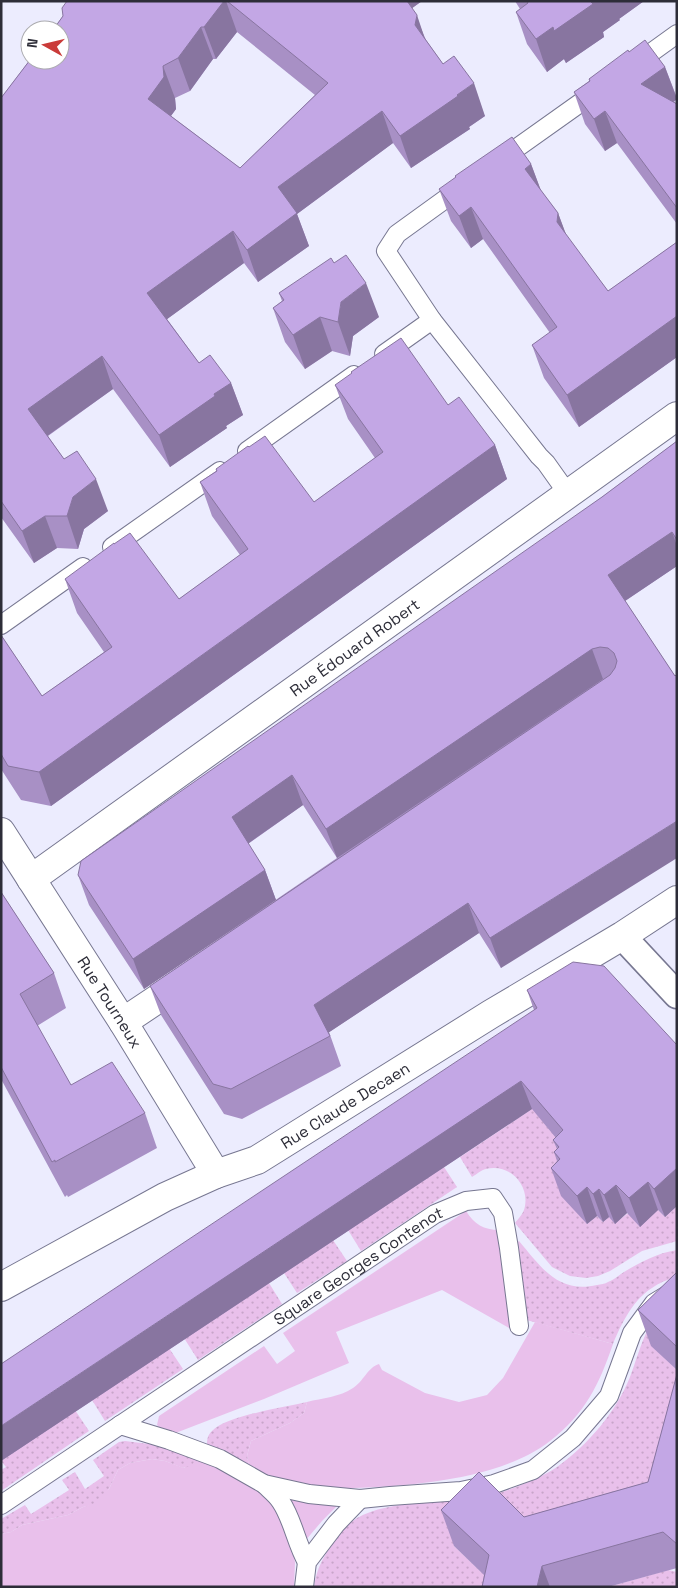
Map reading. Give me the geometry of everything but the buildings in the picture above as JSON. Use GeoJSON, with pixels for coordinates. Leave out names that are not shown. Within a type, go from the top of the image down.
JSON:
{"type":"FeatureCollection","features":[{"type":"Feature","properties":{"kind":"street","name":"Rue Édouard Robert"},"geometry":{"type":"LineString","coordinates":[[31,879],[677,416]]}},
{"type":"Feature","properties":{"kind":"street","name":"Rue Tourneux"},"geometry":{"type":"LineString","coordinates":[[1,832],[123,1022],[216,1174]]}},
{"type":"Feature","properties":{"kind":"street","name":"Rue Claude Decaen"},"geometry":{"type":"LineString","coordinates":[[1,1288],[165,1197],[216,1174],[257,1160],[491,1014],[622,936],[677,900]]}},
{"type":"Feature","properties":{"kind":"street"},"geometry":{"type":"LineString","coordinates":[[622,936],[677,994]]}},
{"type":"Feature","properties":{"kind":"street"},"geometry":{"type":"LineString","coordinates":[[123,1022],[204,968]]}},
{"type":"Feature","properties":{"kind":"lane"},"geometry":{"type":"LineString","coordinates":[[568,494],[546,463],[432,320],[386,251],[397,234],[677,34]]}},
{"type":"Feature","properties":{"kind":"lane"},"geometry":{"type":"LineString","coordinates":[[1,625],[432,320]]}},
{"type":"Feature","properties":{"kind":"lane","name":"Square Georges Contenot"},"geometry":{"type":"LineString","coordinates":[[1,1505],[435,1214],[466,1201],[492,1198],[503,1213],[519,1326]]}},
{"type":"Feature","properties":{"kind":"lane"},"geometry":{"type":"LineString","coordinates":[[264,1484],[309,1494],[360,1499],[460,1491],[494,1484],[533,1470],[574,1438],[610,1396],[632,1333],[654,1303],[677,1289]]}},
{"type":"Feature","properties":{"kind":"lane"},"geometry":{"type":"LineString","coordinates":[[120,1424],[220,1459],[264,1484],[281,1502],[291,1522],[299,1548],[306,1562],[304,1587]]}},
{"type":"Feature","properties":{"kind":"lane"},"geometry":{"type":"LineString","coordinates":[[306,1562],[336,1524],[360,1499]]}},
{"type":"Feature","properties":{"kind":"shaded area"},"geometry":{"type":"Polygon","coordinates":[[[535,1107],[566,1141],[587,1224],[597,1216],[603,1222],[609,1217],[619,1220],[627,1214],[658,1210],[665,1217],[677,1206],[677,1241],[642,1251],[610,1271],[598,1276],[586,1278],[570,1276],[552,1267],[515,1223],[524,1211],[525,1206],[524,1190],[516,1177],[510,1172],[494,1168],[481,1171],[472,1177],[460,1157],[535,1107]]]}},
{"type":"Feature","properties":{"kind":"shaded area"},"geometry":{"type":"Polygon","coordinates":[[[444,1167],[457,1187],[361,1251],[348,1230],[444,1167]]]}},
{"type":"Feature","properties":{"kind":"shaded area"},"geometry":{"type":"Polygon","coordinates":[[[466,1211],[480,1225],[489,1229],[499,1230],[511,1329],[442,1290],[336,1332],[349,1363],[264,1399],[173,1434],[162,1430],[157,1425],[159,1416],[264,1346],[277,1364],[295,1351],[283,1333],[466,1211]]]}},
{"type":"Feature","properties":{"kind":"shaded area"},"geometry":{"type":"Polygon","coordinates":[[[333,1240],[347,1261],[297,1293],[284,1273],[333,1240]]]}},
{"type":"Feature","properties":{"kind":"shaded area"},"geometry":{"type":"Polygon","coordinates":[[[519,1241],[543,1269],[561,1282],[571,1286],[583,1287],[606,1283],[649,1258],[677,1250],[677,1276],[657,1285],[641,1297],[620,1327],[613,1344],[523,1319],[512,1247],[519,1241]]]}},
{"type":"Feature","properties":{"kind":"shaded area"},"geometry":{"type":"Polygon","coordinates":[[[269,1283],[282,1304],[198,1360],[184,1338],[269,1283]]]}},
{"type":"Feature","properties":{"kind":"shaded area"},"geometry":{"type":"Polygon","coordinates":[[[535,1322],[613,1344],[596,1386],[582,1409],[562,1431],[530,1454],[507,1464],[456,1478],[403,1485],[332,1490],[304,1488],[281,1482],[250,1470],[247,1456],[251,1441],[290,1423],[304,1413],[307,1402],[337,1395],[353,1388],[372,1368],[379,1364],[382,1370],[425,1393],[459,1402],[487,1395],[503,1378],[535,1322]]]}},
{"type":"Feature","properties":{"kind":"shaded area"},"geometry":{"type":"Polygon","coordinates":[[[647,1331],[652,1346],[677,1370],[677,1460],[663,1511],[454,1546],[497,1587],[314,1587],[322,1560],[342,1530],[357,1518],[370,1512],[402,1505],[495,1494],[542,1476],[557,1467],[580,1449],[600,1427],[617,1403],[630,1377],[647,1331]]]}},
{"type":"Feature","properties":{"kind":"shaded area"},"geometry":{"type":"Polygon","coordinates":[[[169,1348],[183,1369],[105,1421],[92,1400],[169,1348]]]}},
{"type":"Feature","properties":{"kind":"shaded area"},"geometry":{"type":"Polygon","coordinates":[[[307,1402],[304,1413],[290,1423],[251,1441],[247,1456],[250,1470],[207,1446],[209,1435],[212,1431],[230,1421],[256,1413],[307,1402]]]}},
{"type":"Feature","properties":{"kind":"shaded area"},"geometry":{"type":"Polygon","coordinates":[[[75,1410],[89,1431],[1,1491],[1,1470],[6,1467],[1,1461],[75,1410]]]}},
{"type":"Feature","properties":{"kind":"shaded area"},"geometry":{"type":"Polygon","coordinates":[[[119,1442],[157,1445],[197,1458],[191,1466],[183,1468],[165,1461],[152,1459],[130,1463],[118,1470],[109,1489],[102,1498],[92,1505],[83,1507],[68,1515],[22,1525],[11,1532],[1,1534],[1,1519],[25,1505],[31,1514],[69,1490],[62,1480],[75,1472],[85,1489],[104,1476],[93,1460],[119,1442]]]}},
{"type":"Feature","properties":{"kind":"shaded area"},"geometry":{"type":"Polygon","coordinates":[[[197,1458],[220,1467],[261,1491],[275,1505],[293,1546],[295,1563],[294,1587],[1,1587],[1,1534],[11,1532],[22,1525],[68,1515],[92,1504],[109,1489],[118,1470],[130,1463],[152,1459],[165,1461],[184,1468],[197,1458]]]}},
{"type":"Feature","properties":{"kind":"shaded area"},"geometry":{"type":"Polygon","coordinates":[[[281,1493],[342,1501],[305,1541],[281,1493]]]}},
{"type":"Feature","properties":{"kind":"shaded area"},"geometry":{"type":"Polygon","coordinates":[[[668,1570],[677,1572],[677,1587],[608,1587],[668,1570]]]}}]}
